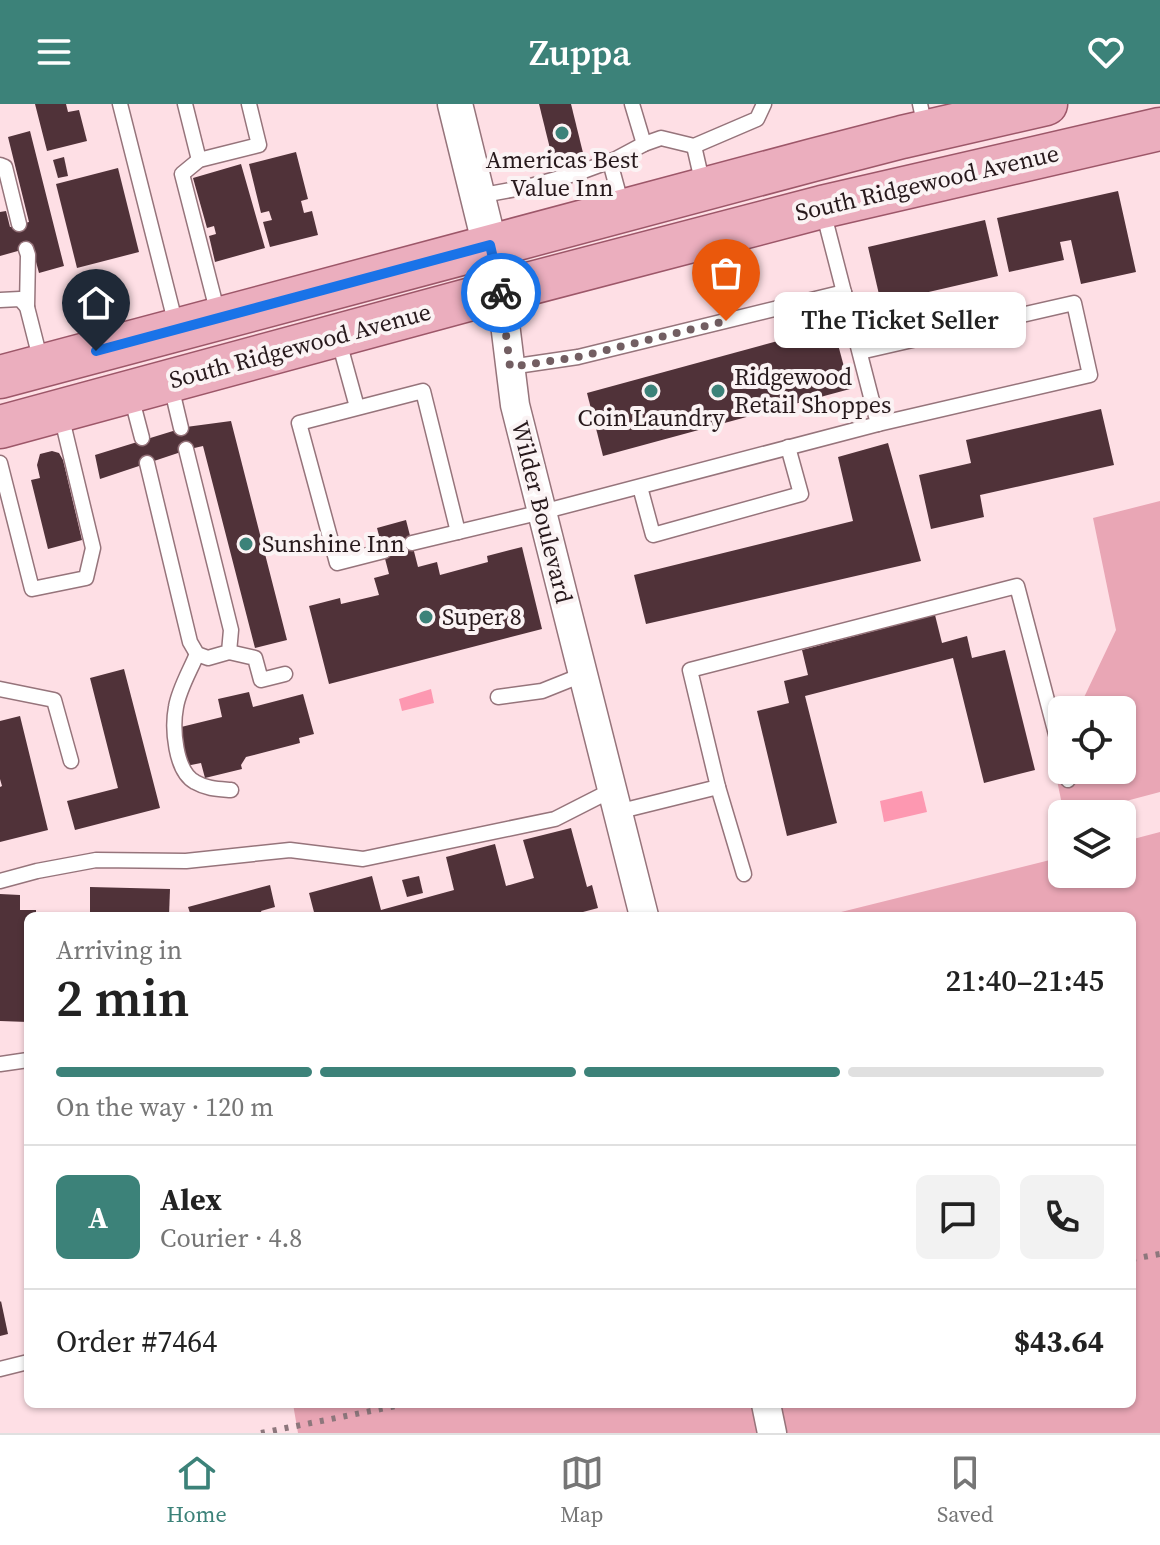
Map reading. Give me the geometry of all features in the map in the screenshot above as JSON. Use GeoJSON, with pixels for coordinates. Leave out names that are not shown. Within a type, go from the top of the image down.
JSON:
{"type":"FeatureCollection","features":[{"type":"Feature","properties":{"kind":"main road","name":"South Ridgewood Avenue"},"geometry":{"type":"LineString","coordinates":[[0,377],[704,189],[923,118],[1046,104]]}},
{"type":"Feature","properties":{"kind":"main road","name":"South Ridgewood Avenue"},"geometry":{"type":"LineString","coordinates":[[0,427],[822,207],[1160,129]]}},
{"type":"Feature","properties":{"kind":"street","name":"Wilder Boulevard"},"geometry":{"type":"LineString","coordinates":[[455,104],[501,291],[515,405],[643,912]]}},
{"type":"Feature","properties":{"kind":"street"},"geometry":{"type":"LineString","coordinates":[[767,1408],[772,1433]]}},
{"type":"Feature","properties":{"kind":"lane"},"geometry":{"type":"LineString","coordinates":[[120,104],[177,330]]}},
{"type":"Feature","properties":{"kind":"lane"},"geometry":{"type":"LineString","coordinates":[[185,104],[199,160]]}},
{"type":"Feature","properties":{"kind":"lane"},"geometry":{"type":"LineString","coordinates":[[219,318],[182,174],[199,160],[259,145],[249,104]]}},
{"type":"Feature","properties":{"kind":"lane"},"geometry":{"type":"LineString","coordinates":[[632,104],[644,144]]}},
{"type":"Feature","properties":{"kind":"lane"},"geometry":{"type":"LineString","coordinates":[[478,197],[527,187],[610,162],[661,138],[694,146],[757,119],[764,104]]}},
{"type":"Feature","properties":{"kind":"lane"},"geometry":{"type":"LineString","coordinates":[[694,146],[704,189]]}},
{"type":"Feature","properties":{"kind":"lane"},"geometry":{"type":"LineString","coordinates":[[610,162],[623,210]]}},
{"type":"Feature","properties":{"kind":"lane"},"geometry":{"type":"LineString","coordinates":[[0,165],[5,167],[19,224]]}},
{"type":"Feature","properties":{"kind":"lane"},"geometry":{"type":"LineString","coordinates":[[822,207],[878,424]]}},
{"type":"Feature","properties":{"kind":"lane"},"geometry":{"type":"LineString","coordinates":[[26,249],[27,307],[42,366]]}},
{"type":"Feature","properties":{"kind":"lane"},"geometry":{"type":"LineString","coordinates":[[510,367],[578,357],[844,292]]}},
{"type":"Feature","properties":{"kind":"lane"},"geometry":{"type":"LineString","coordinates":[[0,300],[20,299],[27,307]]}},
{"type":"Feature","properties":{"kind":"lane"},"geometry":{"type":"LineString","coordinates":[[412,543],[878,424],[1090,375],[1074,303],[860,352]]}},
{"type":"Feature","properties":{"kind":"lane"},"geometry":{"type":"LineString","coordinates":[[338,336],[357,407]]}},
{"type":"Feature","properties":{"kind":"lane"},"geometry":{"type":"LineString","coordinates":[[170,381],[181,428]]}},
{"type":"Feature","properties":{"kind":"lane"},"geometry":{"type":"LineString","coordinates":[[384,551],[337,563],[299,423],[423,391],[458,532]]}},
{"type":"Feature","properties":{"kind":"lane"},"geometry":{"type":"LineString","coordinates":[[130,392],[142,438]]}},
{"type":"Feature","properties":{"kind":"lane"},"geometry":{"type":"LineString","coordinates":[[0,463],[32,589],[86,578],[93,548],[60,411]]}},
{"type":"Feature","properties":{"kind":"lane"},"geometry":{"type":"LineString","coordinates":[[640,487],[653,535],[801,494],[788,447]]}},
{"type":"Feature","properties":{"kind":"lane"},"geometry":{"type":"LineString","coordinates":[[186,449],[231,630],[229,652]]}},
{"type":"Feature","properties":{"kind":"lane"},"geometry":{"type":"LineString","coordinates":[[147,463],[190,642],[197,654],[208,658],[229,652],[255,658],[261,680],[285,674]]}},
{"type":"Feature","properties":{"kind":"lane"},"geometry":{"type":"LineString","coordinates":[[744,874],[718,787],[690,670],[1017,586],[1048,704]]}},
{"type":"Feature","properties":{"kind":"lane"},"geometry":{"type":"LineString","coordinates":[[197,654],[176,705],[174,735],[181,766],[191,781],[208,788],[231,790]]}},
{"type":"Feature","properties":{"kind":"lane"},"geometry":{"type":"LineString","coordinates":[[498,697],[542,691],[582,675]]}},
{"type":"Feature","properties":{"kind":"lane"},"geometry":{"type":"LineString","coordinates":[[0,689],[54,700],[71,761]]}},
{"type":"Feature","properties":{"kind":"lane"},"geometry":{"type":"LineString","coordinates":[[536,708],[542,691]]}},
{"type":"Feature","properties":{"kind":"lane"},"geometry":{"type":"LineString","coordinates":[[0,881],[96,860],[186,861],[290,850],[363,859],[555,819],[614,801],[718,787]]}},
{"type":"Feature","properties":{"kind":"lane"},"geometry":{"type":"LineString","coordinates":[[0,1064],[24,1061]]}},
{"type":"Feature","properties":{"kind":"lane"},"geometry":{"type":"LineString","coordinates":[[0,1369],[24,1363]]}},
{"type":"Feature","properties":{"kind":"shaded area"},"geometry":{"type":"Polygon","coordinates":[[[1160,501],[1160,792],[1130,800],[1061,800],[1058,784],[1136,784],[1136,696],[1085,696],[1116,630],[1093,518],[1160,501]]]}},
{"type":"Feature","properties":{"kind":"shaded area"},"geometry":{"type":"Polygon","coordinates":[[[431,689],[434,703],[402,711],[399,699],[431,689]]]}},
{"type":"Feature","properties":{"kind":"shaded area"},"geometry":{"type":"Polygon","coordinates":[[[922,791],[927,812],[884,822],[880,801],[922,791]]]}},
{"type":"Feature","properties":{"kind":"shaded area"},"geometry":{"type":"Polygon","coordinates":[[[1160,832],[1160,1433],[298,1433],[294,1408],[1136,1408],[1136,912],[841,912],[1048,860],[1048,888],[1136,888],[1136,838],[1160,832]]]}},
{"type":"Feature","properties":{"kind":"building"},"geometry":{"type":"Polygon","coordinates":[[[35,104],[66,104],[68,112],[79,110],[87,141],[47,151],[35,104]]]}},
{"type":"Feature","properties":{"kind":"building","name":"Americas Best Value Inn"},"geometry":{"type":"Polygon","coordinates":[[[539,104],[571,104],[585,161],[555,169],[539,104]]]}},
{"type":"Feature","properties":{"kind":"building"},"geometry":{"type":"Polygon","coordinates":[[[30,131],[64,266],[39,273],[32,247],[0,256],[0,212],[6,211],[10,227],[29,222],[8,137],[30,131]]]}},
{"type":"Feature","properties":{"kind":"building"},"geometry":{"type":"Polygon","coordinates":[[[296,152],[308,199],[301,201],[304,213],[312,211],[318,235],[270,247],[263,222],[272,220],[269,211],[261,213],[249,164],[296,152]]]}},
{"type":"Feature","properties":{"kind":"building"},"geometry":{"type":"Polygon","coordinates":[[[64,157],[68,176],[58,178],[53,160],[64,157]]]}},
{"type":"Feature","properties":{"kind":"building"},"geometry":{"type":"Polygon","coordinates":[[[241,164],[265,248],[215,262],[209,236],[216,234],[214,226],[207,228],[193,178],[241,164]]]}},
{"type":"Feature","properties":{"kind":"building"},"geometry":{"type":"Polygon","coordinates":[[[118,168],[139,252],[77,268],[56,184],[118,168]]]}},
{"type":"Feature","properties":{"kind":"building"},"geometry":{"type":"Polygon","coordinates":[[[1118,191],[1136,272],[1081,284],[1071,240],[1060,242],[1064,260],[1009,272],[997,218],[1118,191]]]}},
{"type":"Feature","properties":{"kind":"building"},"geometry":{"type":"Polygon","coordinates":[[[985,220],[998,276],[881,303],[868,247],[985,220]]]}},
{"type":"Feature","properties":{"kind":"building","name":"Ridgewood Retail Shoppes"},"geometry":{"type":"Polygon","coordinates":[[[833,326],[850,389],[603,456],[587,393],[833,326]]]}},
{"type":"Feature","properties":{"kind":"building"},"geometry":{"type":"Polygon","coordinates":[[[1101,409],[1114,465],[980,495],[984,517],[931,529],[919,475],[971,463],[966,440],[1101,409]]]}},
{"type":"Feature","properties":{"kind":"building","name":"Sunshine Inn"},"geometry":{"type":"Polygon","coordinates":[[[231,421],[287,640],[255,648],[203,446],[100,479],[95,455],[186,427],[231,421]]]}},
{"type":"Feature","properties":{"kind":"building"},"geometry":{"type":"Polygon","coordinates":[[[888,443],[921,561],[646,624],[634,575],[853,521],[838,457],[888,443]]]}},
{"type":"Feature","properties":{"kind":"building"},"geometry":{"type":"Polygon","coordinates":[[[59,453],[63,460],[82,540],[48,549],[31,480],[40,478],[37,465],[40,454],[59,453]]]}},
{"type":"Feature","properties":{"kind":"building","name":"Super 8"},"geometry":{"type":"Polygon","coordinates":[[[406,520],[418,567],[437,562],[440,575],[488,562],[487,556],[522,547],[542,629],[329,684],[309,606],[340,598],[341,604],[379,595],[374,578],[389,574],[377,528],[406,520]]]}},
{"type":"Feature","properties":{"kind":"building"},"geometry":{"type":"Polygon","coordinates":[[[935,615],[942,643],[967,636],[972,658],[1005,650],[1035,770],[984,783],[953,658],[805,696],[837,823],[787,836],[757,711],[789,703],[784,681],[808,675],[802,650],[935,615]]]}},
{"type":"Feature","properties":{"kind":"building"},"geometry":{"type":"Polygon","coordinates":[[[124,669],[160,808],[75,830],[67,801],[118,788],[90,678],[124,669]]]}},
{"type":"Feature","properties":{"kind":"building"},"geometry":{"type":"Polygon","coordinates":[[[249,692],[253,707],[303,694],[314,734],[299,738],[300,743],[246,757],[242,769],[205,778],[201,763],[186,766],[177,728],[222,717],[218,699],[249,692]]]}},
{"type":"Feature","properties":{"kind":"building"},"geometry":{"type":"Polygon","coordinates":[[[20,716],[48,830],[0,842],[0,721],[20,716]]]}},
{"type":"Feature","properties":{"kind":"building"},"geometry":{"type":"Polygon","coordinates":[[[571,828],[587,887],[592,885],[598,908],[583,912],[314,912],[309,893],[372,876],[381,910],[454,890],[446,857],[495,844],[506,886],[534,878],[523,840],[571,828]]]}},
{"type":"Feature","properties":{"kind":"building"},"geometry":{"type":"Polygon","coordinates":[[[419,876],[423,893],[407,897],[402,880],[419,876]]]}},
{"type":"Feature","properties":{"kind":"building"},"geometry":{"type":"Polygon","coordinates":[[[270,885],[275,907],[261,912],[190,912],[188,907],[270,885]]]}},
{"type":"Feature","properties":{"kind":"building"},"geometry":{"type":"Polygon","coordinates":[[[90,887],[170,889],[169,912],[90,912],[90,887]]]}},
{"type":"Feature","properties":{"kind":"building"},"geometry":{"type":"Polygon","coordinates":[[[0,894],[20,895],[20,910],[36,910],[24,912],[24,1022],[0,1021],[0,894]]]}},
{"type":"Feature","properties":{"kind":"building"},"geometry":{"type":"Polygon","coordinates":[[[0,1302],[8,1334],[0,1336],[0,1302]]]}},
{"type":"Feature","properties":{"kind":"railway"},"geometry":{"type":"LineString","coordinates":[[1136,1258],[1160,1254]]}},
{"type":"Feature","properties":{"kind":"railway"},"geometry":{"type":"LineString","coordinates":[[261,1433],[386,1408]]}},
{"type":"Feature","properties":{"kind":"way so far"},"geometry":{"type":"LineString","coordinates":[[501,293],[510,367],[578,357],[726,321]]}},
{"type":"Feature","properties":{"kind":"place","name":"Americas Best Value Inn"},"geometry":{"type":"Point","coordinates":[562,133]}},
{"type":"Feature","properties":{"kind":"place","name":"The Ticket Seller"},"geometry":{"type":"Point","coordinates":[726,321]}},
{"type":"Feature","properties":{"kind":"place","name":"Coin Laundry"},"geometry":{"type":"Point","coordinates":[651,391]}},
{"type":"Feature","properties":{"kind":"place","name":"Ridgewood Retail Shoppes"},"geometry":{"type":"Point","coordinates":[718,391]}},
{"type":"Feature","properties":{"kind":"place","name":"Sunshine Inn"},"geometry":{"type":"Point","coordinates":[246,544]}},
{"type":"Feature","properties":{"kind":"place","name":"Super 8"},"geometry":{"type":"Point","coordinates":[426,617]}},
{"type":"Feature","properties":{"kind":"route"},"geometry":{"type":"LineString","coordinates":[[96,351],[490,245],[501,293]]}}]}
